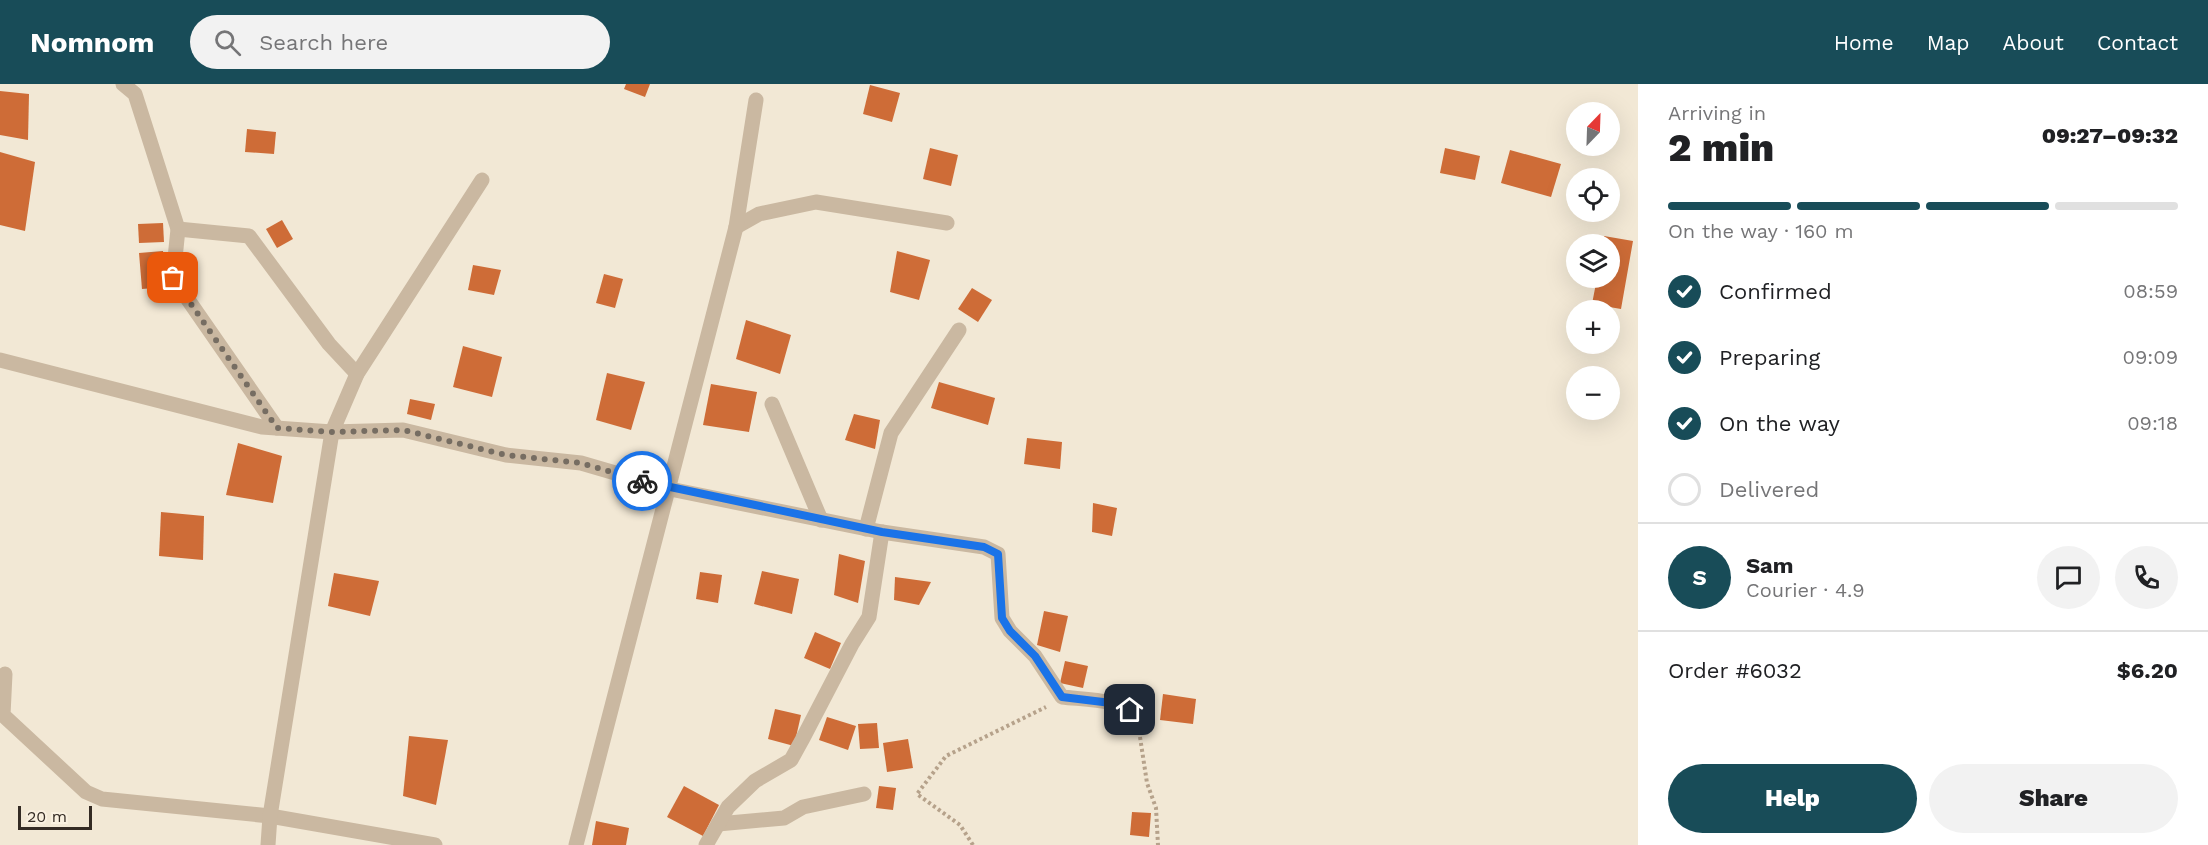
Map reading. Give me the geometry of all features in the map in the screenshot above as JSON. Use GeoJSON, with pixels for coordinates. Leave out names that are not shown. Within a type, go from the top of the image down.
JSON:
{"type":"FeatureCollection","features":[{"type":"Feature","properties":{"kind":"street"},"geometry":{"type":"LineString","coordinates":[[123,84],[135,94],[177,229],[173,278],[277,428]]}},
{"type":"Feature","properties":{"kind":"street"},"geometry":{"type":"LineString","coordinates":[[576,845],[736,227],[756,100]]}},
{"type":"Feature","properties":{"kind":"street"},"geometry":{"type":"LineString","coordinates":[[268,845],[270,816],[332,432],[357,374],[482,180]]}},
{"type":"Feature","properties":{"kind":"street"},"geometry":{"type":"LineString","coordinates":[[736,227],[759,214],[816,202],[947,223]]}},
{"type":"Feature","properties":{"kind":"street"},"geometry":{"type":"LineString","coordinates":[[177,229],[249,236],[329,344],[357,374]]}},
{"type":"Feature","properties":{"kind":"street"},"geometry":{"type":"LineString","coordinates":[[866,529],[891,433],[959,330]]}},
{"type":"Feature","properties":{"kind":"street"},"geometry":{"type":"LineString","coordinates":[[0,360],[262,428],[332,432],[403,430],[506,455],[581,463],[670,489],[866,529],[984,547],[998,554],[1002,618],[1010,631],[1035,656],[1062,697],[1111,703],[1130,710],[1137,719]]}},
{"type":"Feature","properties":{"kind":"street"},"geometry":{"type":"LineString","coordinates":[[772,404],[821,519]]}},
{"type":"Feature","properties":{"kind":"street"},"geometry":{"type":"LineString","coordinates":[[706,845],[728,807],[755,781],[790,760],[802,740],[852,644],[870,617],[882,532]]}},
{"type":"Feature","properties":{"kind":"street"},"geometry":{"type":"LineString","coordinates":[[5,674],[1,716],[86,792],[102,799],[270,816],[435,845]]}},
{"type":"Feature","properties":{"kind":"street"},"geometry":{"type":"LineString","coordinates":[[718,824],[784,818],[803,807],[864,794]]}},
{"type":"Feature","properties":{"kind":"path"},"geometry":{"type":"LineString","coordinates":[[973,845],[960,825],[917,794],[946,756],[1016,720],[1040,711],[1062,697]]}},
{"type":"Feature","properties":{"kind":"path"},"geometry":{"type":"LineString","coordinates":[[1137,719],[1147,783],[1156,808],[1158,845]]}},
{"type":"Feature","properties":{"kind":"building"},"geometry":{"type":"Polygon","coordinates":[[[626,84],[650,84],[645,97],[624,89],[626,84]]]}},
{"type":"Feature","properties":{"kind":"building"},"geometry":{"type":"Polygon","coordinates":[[[870,85],[900,93],[892,122],[863,114],[870,85]]]}},
{"type":"Feature","properties":{"kind":"building"},"geometry":{"type":"Polygon","coordinates":[[[0,91],[29,94],[28,140],[0,135],[0,91]]]}},
{"type":"Feature","properties":{"kind":"building"},"geometry":{"type":"Polygon","coordinates":[[[247,129],[276,132],[274,154],[245,152],[247,129]]]}},
{"type":"Feature","properties":{"kind":"building"},"geometry":{"type":"Polygon","coordinates":[[[930,148],[958,155],[951,186],[923,179],[930,148]]]}},
{"type":"Feature","properties":{"kind":"building"},"geometry":{"type":"Polygon","coordinates":[[[1445,148],[1480,156],[1475,180],[1440,173],[1445,148]]]}},
{"type":"Feature","properties":{"kind":"building"},"geometry":{"type":"Polygon","coordinates":[[[1510,150],[1561,164],[1551,197],[1501,183],[1510,150]]]}},
{"type":"Feature","properties":{"kind":"building"},"geometry":{"type":"Polygon","coordinates":[[[0,152],[35,162],[25,231],[0,225],[0,152]]]}},
{"type":"Feature","properties":{"kind":"building"},"geometry":{"type":"Polygon","coordinates":[[[282,220],[293,239],[277,248],[266,229],[282,220]]]}},
{"type":"Feature","properties":{"kind":"building"},"geometry":{"type":"Polygon","coordinates":[[[163,223],[164,242],[139,243],[138,224],[163,223]]]}},
{"type":"Feature","properties":{"kind":"building"},"geometry":{"type":"Polygon","coordinates":[[[1620,239],[1633,241],[1621,309],[1620,300],[1593,300],[1595,288],[1620,288],[1620,239]]]}},
{"type":"Feature","properties":{"kind":"building"},"geometry":{"type":"Polygon","coordinates":[[[163,251],[166,287],[142,289],[139,253],[163,251]]]}},
{"type":"Feature","properties":{"kind":"building"},"geometry":{"type":"Polygon","coordinates":[[[897,251],[930,260],[919,300],[890,292],[897,251]]]}},
{"type":"Feature","properties":{"kind":"building"},"geometry":{"type":"Polygon","coordinates":[[[473,265],[501,270],[494,295],[468,290],[473,265]]]}},
{"type":"Feature","properties":{"kind":"building"},"geometry":{"type":"Polygon","coordinates":[[[604,274],[623,279],[615,308],[596,303],[604,274]]]}},
{"type":"Feature","properties":{"kind":"building"},"geometry":{"type":"Polygon","coordinates":[[[972,288],[992,300],[978,322],[958,309],[972,288]]]}},
{"type":"Feature","properties":{"kind":"building"},"geometry":{"type":"Polygon","coordinates":[[[746,320],[791,335],[780,374],[736,359],[746,320]]]}},
{"type":"Feature","properties":{"kind":"building"},"geometry":{"type":"Polygon","coordinates":[[[463,346],[502,357],[492,397],[453,387],[463,346]]]}},
{"type":"Feature","properties":{"kind":"building"},"geometry":{"type":"Polygon","coordinates":[[[607,373],[645,382],[631,430],[596,420],[607,373]]]}},
{"type":"Feature","properties":{"kind":"building"},"geometry":{"type":"Polygon","coordinates":[[[939,382],[995,398],[988,425],[931,408],[939,382]]]}},
{"type":"Feature","properties":{"kind":"building"},"geometry":{"type":"Polygon","coordinates":[[[711,384],[757,392],[749,432],[703,425],[711,384]]]}},
{"type":"Feature","properties":{"kind":"building"},"geometry":{"type":"Polygon","coordinates":[[[410,399],[435,404],[431,420],[407,414],[410,399]]]}},
{"type":"Feature","properties":{"kind":"building"},"geometry":{"type":"Polygon","coordinates":[[[854,414],[880,420],[875,449],[845,440],[854,414]]]}},
{"type":"Feature","properties":{"kind":"building"},"geometry":{"type":"Polygon","coordinates":[[[1027,438],[1062,442],[1060,469],[1024,464],[1027,438]]]}},
{"type":"Feature","properties":{"kind":"building"},"geometry":{"type":"Polygon","coordinates":[[[238,443],[282,456],[273,503],[226,495],[238,443]]]}},
{"type":"Feature","properties":{"kind":"building"},"geometry":{"type":"Polygon","coordinates":[[[1093,503],[1117,508],[1112,536],[1092,532],[1093,503]]]}},
{"type":"Feature","properties":{"kind":"building"},"geometry":{"type":"Polygon","coordinates":[[[161,512],[204,516],[203,560],[159,556],[161,512]]]}},
{"type":"Feature","properties":{"kind":"building"},"geometry":{"type":"Polygon","coordinates":[[[839,554],[865,561],[858,603],[834,595],[839,554]]]}},
{"type":"Feature","properties":{"kind":"building"},"geometry":{"type":"Polygon","coordinates":[[[762,571],[799,579],[792,614],[754,604],[762,571]]]}},
{"type":"Feature","properties":{"kind":"building"},"geometry":{"type":"Polygon","coordinates":[[[700,572],[722,575],[718,603],[696,599],[700,572]]]}},
{"type":"Feature","properties":{"kind":"building"},"geometry":{"type":"Polygon","coordinates":[[[334,573],[379,581],[370,616],[328,606],[334,573]]]}},
{"type":"Feature","properties":{"kind":"building"},"geometry":{"type":"Polygon","coordinates":[[[895,577],[931,582],[919,605],[894,600],[895,577]]]}},
{"type":"Feature","properties":{"kind":"building"},"geometry":{"type":"Polygon","coordinates":[[[1044,611],[1068,616],[1060,652],[1037,645],[1044,611]]]}},
{"type":"Feature","properties":{"kind":"building"},"geometry":{"type":"Polygon","coordinates":[[[815,632],[841,643],[830,669],[804,658],[815,632]]]}},
{"type":"Feature","properties":{"kind":"building"},"geometry":{"type":"Polygon","coordinates":[[[1065,661],[1088,666],[1083,688],[1060,683],[1065,661]]]}},
{"type":"Feature","properties":{"kind":"building"},"geometry":{"type":"Polygon","coordinates":[[[1163,694],[1196,699],[1193,724],[1160,720],[1163,694]]]}},
{"type":"Feature","properties":{"kind":"building"},"geometry":{"type":"Polygon","coordinates":[[[775,709],[801,715],[794,746],[768,739],[775,709]]]}},
{"type":"Feature","properties":{"kind":"building"},"geometry":{"type":"Polygon","coordinates":[[[827,717],[856,726],[848,750],[819,740],[827,717]]]}},
{"type":"Feature","properties":{"kind":"building"},"geometry":{"type":"Polygon","coordinates":[[[877,723],[879,748],[860,749],[858,724],[877,723]]]}},
{"type":"Feature","properties":{"kind":"building"},"geometry":{"type":"Polygon","coordinates":[[[409,736],[448,740],[436,805],[403,796],[409,736]]]}},
{"type":"Feature","properties":{"kind":"building"},"geometry":{"type":"Polygon","coordinates":[[[908,739],[913,768],[887,772],[883,743],[908,739]]]}},
{"type":"Feature","properties":{"kind":"building"},"geometry":{"type":"Polygon","coordinates":[[[684,786],[719,805],[703,836],[667,817],[684,786]]]}},
{"type":"Feature","properties":{"kind":"building"},"geometry":{"type":"Polygon","coordinates":[[[879,786],[896,788],[893,810],[876,808],[879,786]]]}},
{"type":"Feature","properties":{"kind":"building"},"geometry":{"type":"Polygon","coordinates":[[[1132,812],[1151,813],[1149,837],[1130,835],[1132,812]]]}},
{"type":"Feature","properties":{"kind":"building"},"geometry":{"type":"Polygon","coordinates":[[[596,821],[629,828],[626,845],[592,845],[596,821]]]}},
{"type":"Feature","properties":{"kind":"way so far"},"geometry":{"type":"LineString","coordinates":[[173,278],[188,297],[208,332],[277,428],[332,432],[403,430],[506,455],[581,463],[642,481]]}},
{"type":"Feature","properties":{"kind":"route"},"geometry":{"type":"LineString","coordinates":[[642,481],[670,489],[882,532],[984,547],[998,554],[1001,567],[999,605],[1002,618],[1010,631],[1035,656],[1062,697],[1111,703],[1130,710]]}}]}
